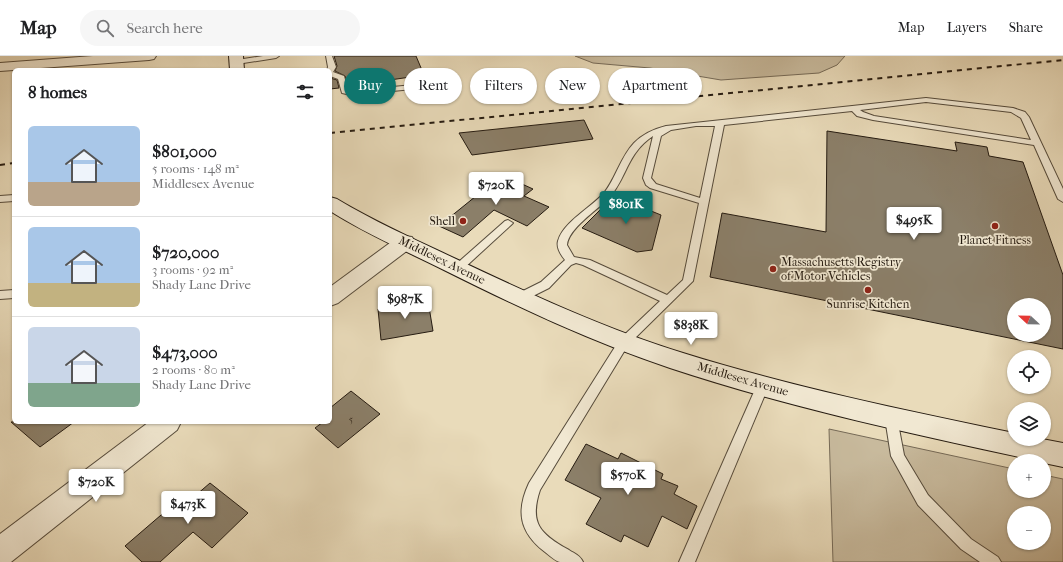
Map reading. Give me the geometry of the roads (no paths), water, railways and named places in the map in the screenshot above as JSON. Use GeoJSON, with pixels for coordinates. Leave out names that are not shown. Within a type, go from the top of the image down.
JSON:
{"type":"FeatureCollection","features":[{"type":"Feature","properties":{"kind":"main road"},"geometry":{"type":"LineString","coordinates":[[0,67],[81,59],[149,56]]}},
{"type":"Feature","properties":{"kind":"main road","name":"Middlesex Avenue"},"geometry":{"type":"LineString","coordinates":[[332,205],[519,298],[624,342],[664,356],[763,385],[891,418],[1063,455]]}},
{"type":"Feature","properties":{"kind":"main road"},"geometry":{"type":"LineString","coordinates":[[332,297],[405,242]]}},
{"type":"Feature","properties":{"kind":"main road"},"geometry":{"type":"LineString","coordinates":[[0,552],[165,424]]}},
{"type":"Feature","properties":{"kind":"lane"},"geometry":{"type":"LineString","coordinates":[[237,63],[276,56]]}},
{"type":"Feature","properties":{"kind":"lane"},"geometry":{"type":"LineString","coordinates":[[329,56],[332,68]]}},
{"type":"Feature","properties":{"kind":"lane"},"geometry":{"type":"LineString","coordinates":[[332,73],[341,78],[345,91],[353,94],[404,88]]}},
{"type":"Feature","properties":{"kind":"lane"},"geometry":{"type":"LineString","coordinates":[[571,261],[562,245],[566,234],[606,196],[632,151],[651,133],[666,128],[929,100],[1012,110],[1024,116],[1063,199]]}},
{"type":"Feature","properties":{"kind":"lane"},"geometry":{"type":"LineString","coordinates":[[854,108],[860,114],[873,118],[1037,143]]}},
{"type":"Feature","properties":{"kind":"lane"},"geometry":{"type":"LineString","coordinates":[[575,562],[548,546],[536,535],[528,516],[527,505],[534,487],[624,342],[688,280],[720,123]]}},
{"type":"Feature","properties":{"kind":"lane"},"geometry":{"type":"LineString","coordinates":[[666,128],[661,130],[657,135],[647,181],[653,186],[704,202]]}},
{"type":"Feature","properties":{"kind":"lane"},"geometry":{"type":"LineString","coordinates":[[0,199],[12,198]]}},
{"type":"Feature","properties":{"kind":"lane"},"geometry":{"type":"LineString","coordinates":[[458,268],[508,223]]}},
{"type":"Feature","properties":{"kind":"lane"},"geometry":{"type":"LineString","coordinates":[[519,298],[545,285],[567,262],[580,260],[637,284],[667,300]]}},
{"type":"Feature","properties":{"kind":"lane"},"geometry":{"type":"LineString","coordinates":[[0,295],[12,294]]}},
{"type":"Feature","properties":{"kind":"lane"},"geometry":{"type":"LineString","coordinates":[[687,562],[763,385]]}},
{"type":"Feature","properties":{"kind":"lane"},"geometry":{"type":"LineString","coordinates":[[891,418],[898,456],[923,500],[966,544],[993,562]]}},
{"type":"Feature","properties":{"kind":"railway"},"geometry":{"type":"LineString","coordinates":[[332,133],[1063,60]]}},
{"type":"Feature","properties":{"kind":"railway"},"geometry":{"type":"LineString","coordinates":[[0,165],[12,163]]}},
{"type":"Feature","properties":{"kind":"place","name":"Shell"},"geometry":{"type":"Point","coordinates":[463,221]}},
{"type":"Feature","properties":{"kind":"place","name":"Planet Fitness"},"geometry":{"type":"Point","coordinates":[995,226]}},
{"type":"Feature","properties":{"kind":"place","name":"Massachusetts Registry of Motor Vehicles"},"geometry":{"type":"Point","coordinates":[773,269]}},
{"type":"Feature","properties":{"kind":"place","name":"Sunrise Kitchen"},"geometry":{"type":"Point","coordinates":[868,290]}}]}
